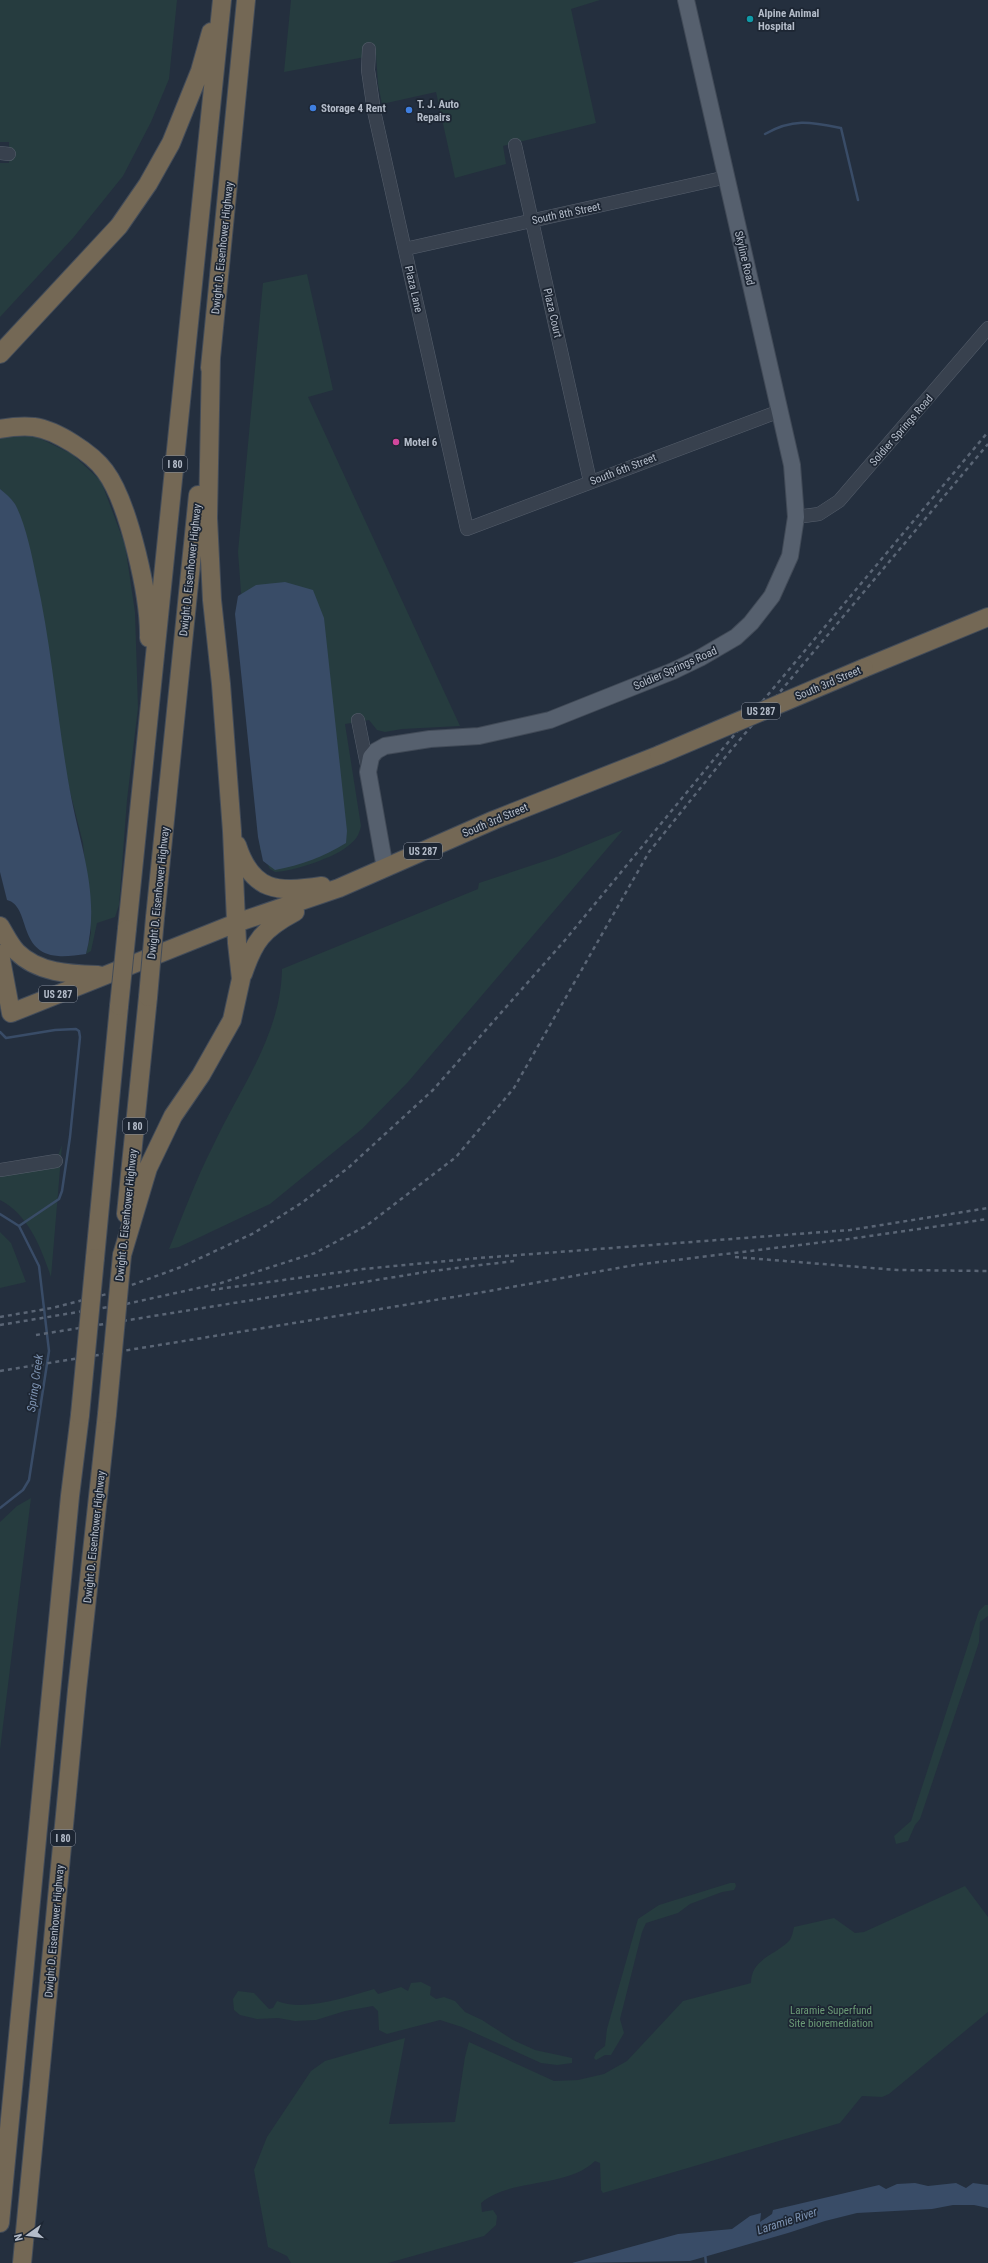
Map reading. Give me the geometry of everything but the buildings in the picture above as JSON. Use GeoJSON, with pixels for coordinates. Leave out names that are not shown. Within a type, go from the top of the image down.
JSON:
{"type":"FeatureCollection","features":[{"type":"Feature","properties":{"kind":"highway"},"geometry":{"type":"LineString","coordinates":[[0,354],[119,226],[148,184],[171,143],[200,71],[212,27],[216,0]]}},
{"type":"Feature","properties":{"kind":"highway","name":"I 80"},"geometry":{"type":"LineString","coordinates":[[0,2223],[70,1496],[80,1415],[119,1006],[145,769],[222,0]]}},
{"type":"Feature","properties":{"kind":"highway","name":"Dwight D. Eisenhower Highway"},"geometry":{"type":"LineString","coordinates":[[22,2263],[76,1698],[107,1414],[246,0]]}},
{"type":"Feature","properties":{"kind":"highway"},"geometry":{"type":"LineString","coordinates":[[211,357],[208,518],[212,600],[232,831],[236,923],[241,979]]}},
{"type":"Feature","properties":{"kind":"highway"},"geometry":{"type":"LineString","coordinates":[[0,429],[34,427],[58,435],[82,449],[105,471],[121,504],[144,581],[149,628],[145,769]]}},
{"type":"Feature","properties":{"kind":"highway","name":"South 3rd Street"},"geometry":{"type":"LineString","coordinates":[[6,1015],[236,923],[325,894],[494,820],[659,755],[988,617]]}},
{"type":"Feature","properties":{"kind":"highway"},"geometry":{"type":"LineString","coordinates":[[232,831],[246,869],[257,881],[271,888],[286,890],[352,883]]}},
{"type":"Feature","properties":{"kind":"highway"},"geometry":{"type":"LineString","coordinates":[[122,1255],[148,1168],[173,1116],[201,1074],[232,1020],[241,979],[251,951],[260,936],[275,923],[325,894]]}},
{"type":"Feature","properties":{"kind":"highway"},"geometry":{"type":"LineString","coordinates":[[0,926],[17,952],[35,964],[65,974],[104,975]]}},
{"type":"Feature","properties":{"kind":"highway"},"geometry":{"type":"LineString","coordinates":[[0,954],[6,1015]]}},
{"type":"Feature","properties":{"kind":"highway"},"geometry":{"type":"LineString","coordinates":[[0,977],[6,1015]]}},
{"type":"Feature","properties":{"kind":"main road","name":"Skyline Road"},"geometry":{"type":"LineString","coordinates":[[686,0],[792,465],[796,517]]}},
{"type":"Feature","properties":{"kind":"main road","name":"Soldier Springs Road"},"geometry":{"type":"LineString","coordinates":[[385,868],[368,772],[371,757],[376,751],[384,746],[430,739],[479,736],[531,725],[673,671],[721,646],[736,637],[751,623],[772,596],[790,556],[796,517]]}},
{"type":"Feature","properties":{"kind":"street","name":"Plaza Lane"},"geometry":{"type":"LineString","coordinates":[[369,49],[368,70],[374,111],[467,529]]}},
{"type":"Feature","properties":{"kind":"street","name":"Plaza Court"},"geometry":{"type":"LineString","coordinates":[[515,145],[590,481]]}},
{"type":"Feature","properties":{"kind":"street","name":"South 8th Street"},"geometry":{"type":"LineString","coordinates":[[405,249],[727,177]]}},
{"type":"Feature","properties":{"kind":"street","name":"Soldier Springs Road"},"geometry":{"type":"LineString","coordinates":[[796,517],[819,514],[838,502],[988,328]]}},
{"type":"Feature","properties":{"kind":"street","name":"South 6th Street"},"geometry":{"type":"LineString","coordinates":[[467,529],[780,410]]}},
{"type":"Feature","properties":{"kind":"street"},"geometry":{"type":"LineString","coordinates":[[358,720],[368,772]]}},
{"type":"Feature","properties":{"kind":"street"},"geometry":{"type":"LineString","coordinates":[[0,1170],[56,1161]]}},
{"type":"Feature","properties":{"kind":"green space"},"geometry":{"type":"Polygon","coordinates":[[[0,0],[177,0],[169,79],[151,122],[123,176],[73,238],[0,317],[0,163],[9,163],[9,142],[0,142],[0,0]]]}},
{"type":"Feature","properties":{"kind":"green space"},"geometry":{"type":"Polygon","coordinates":[[[291,0],[600,0],[571,9],[596,123],[503,146],[506,164],[455,178],[436,92],[382,104],[378,84],[376,55],[284,72],[291,0]]]}},
{"type":"Feature","properties":{"kind":"green space"},"geometry":{"type":"Polygon","coordinates":[[[307,274],[333,390],[308,397],[460,726],[402,729],[385,732],[377,730],[369,720],[345,724],[361,826],[358,835],[351,844],[334,855],[302,867],[275,872],[270,869],[260,849],[238,552],[263,283],[307,274]]]}},
{"type":"Feature","properties":{"kind":"green space"},"geometry":{"type":"Polygon","coordinates":[[[35,436],[72,454],[101,481],[125,545],[135,612],[138,708],[127,800],[119,905],[115,917],[97,923],[91,951],[86,954],[91,933],[83,843],[70,792],[15,504],[0,489],[0,437],[35,436]]]}},
{"type":"Feature","properties":{"kind":"green space"},"geometry":{"type":"Polygon","coordinates":[[[623,830],[408,1082],[362,1129],[270,1204],[179,1247],[169,1249],[195,1184],[267,1039],[275,1016],[280,993],[282,969],[478,889],[479,883],[557,857],[623,830]]]}},
{"type":"Feature","properties":{"kind":"green space"},"geometry":{"type":"Polygon","coordinates":[[[62,1145],[51,1277],[33,1233],[19,1214],[0,1200],[0,1170],[56,1161],[62,1145]]]}},
{"type":"Feature","properties":{"kind":"green space"},"geometry":{"type":"Polygon","coordinates":[[[0,1232],[11,1243],[26,1282],[0,1288],[0,1232]]]}},
{"type":"Feature","properties":{"kind":"green space"},"geometry":{"type":"Polygon","coordinates":[[[31,1498],[0,1750],[0,1522],[17,1506],[31,1498]]]}},
{"type":"Feature","properties":{"kind":"green space"},"geometry":{"type":"Polygon","coordinates":[[[985,1605],[988,1605],[988,1616],[980,1622],[979,1642],[920,1819],[915,1825],[908,1841],[896,1844],[894,1836],[911,1821],[979,1611],[985,1605]]]}},
{"type":"Feature","properties":{"kind":"green space"},"geometry":{"type":"Polygon","coordinates":[[[730,1883],[735,1883],[736,1886],[734,1890],[722,1892],[690,1904],[678,1913],[646,1923],[642,1932],[620,2019],[624,2033],[611,2055],[605,2055],[596,2060],[594,2058],[596,2053],[605,2046],[607,2029],[638,1919],[659,1905],[730,1883]]]}},
{"type":"Feature","properties":{"kind":"green space","name":"Laramie Superfund Site bioremediation"},"geometry":{"type":"Polygon","coordinates":[[[965,1886],[988,1917],[988,2012],[889,2094],[882,2097],[862,2096],[840,2123],[603,2193],[601,2190],[600,2163],[595,2161],[583,2170],[569,2176],[508,2189],[481,2203],[482,2212],[493,2210],[497,2216],[496,2225],[484,2236],[388,2263],[291,2263],[287,2256],[268,2247],[254,2170],[267,2137],[311,2071],[325,2061],[405,2038],[389,2124],[455,2122],[465,2057],[469,2042],[554,2081],[578,2080],[604,2074],[627,2061],[683,2001],[751,1983],[755,1968],[764,1959],[789,1941],[794,1927],[834,1918],[855,1933],[864,1932],[965,1886]]]}},
{"type":"Feature","properties":{"kind":"green space"},"geometry":{"type":"Polygon","coordinates":[[[421,1982],[431,1987],[430,1995],[436,1999],[444,1997],[455,2001],[465,2012],[482,2020],[513,2040],[535,2050],[572,2058],[572,2063],[557,2065],[541,2063],[462,2027],[440,2020],[387,2034],[379,2030],[378,2011],[373,2006],[345,2011],[316,2020],[295,2021],[278,2018],[257,2019],[240,2015],[234,2010],[233,1999],[238,1991],[254,1993],[269,2009],[273,2008],[277,2001],[300,2005],[325,2002],[374,1989],[378,1994],[401,1987],[408,1991],[411,1983],[421,1982]]]}},
{"type":"Feature","properties":{"kind":"water"},"geometry":{"type":"Polygon","coordinates":[[[0,489],[10,498],[19,511],[30,549],[42,603],[61,737],[90,892],[90,933],[86,954],[58,956],[45,953],[36,947],[30,939],[19,911],[14,904],[7,900],[0,872],[0,489]]]}},
{"type":"Feature","properties":{"kind":"water"},"geometry":{"type":"Polygon","coordinates":[[[285,582],[313,590],[324,618],[347,831],[346,843],[337,848],[312,860],[275,870],[263,861],[258,837],[235,614],[238,596],[256,585],[285,582]]]}},
{"type":"Feature","properties":{"kind":"water","name":"Laramie River"},"geometry":{"type":"Polygon","coordinates":[[[915,2183],[928,2186],[956,2183],[966,2188],[973,2183],[988,2185],[988,2208],[974,2205],[953,2205],[932,2209],[857,2213],[690,2261],[572,2263],[678,2234],[732,2229],[750,2216],[761,2213],[760,2222],[772,2214],[773,2210],[879,2185],[886,2189],[897,2184],[915,2183]]]}},
{"type":"Feature","properties":{"kind":"waterway"},"geometry":{"type":"LineString","coordinates":[[765,134],[784,125],[793,123],[811,123],[841,128],[858,200]]}},
{"type":"Feature","properties":{"kind":"waterway"},"geometry":{"type":"LineString","coordinates":[[0,1032],[6,1038],[55,1030],[76,1029],[79,1031],[80,1037],[70,1137],[62,1191],[59,1199],[19,1226]]}},
{"type":"Feature","properties":{"kind":"waterway","name":"Spring Creek"},"geometry":{"type":"LineString","coordinates":[[0,1214],[19,1226],[39,1266],[49,1351],[29,1480],[23,1490],[0,1508]]}},
{"type":"Feature","properties":{"kind":"waterway"},"geometry":{"type":"LineString","coordinates":[[705,2254],[706,2263]]}},
{"type":"Feature","properties":{"kind":"railway"},"geometry":{"type":"LineString","coordinates":[[0,1317],[52,1308],[107,1294],[181,1267],[254,1233],[303,1202],[348,1168],[433,1090],[566,939],[720,752],[988,432]]}},
{"type":"Feature","properties":{"kind":"railway"},"geometry":{"type":"LineString","coordinates":[[0,1325],[126,1304],[221,1283],[315,1253],[366,1226],[456,1157],[514,1088],[649,852],[727,755],[988,444]]}},
{"type":"Feature","properties":{"kind":"railway"},"geometry":{"type":"LineString","coordinates":[[211,1290],[363,1269],[479,1258],[850,1230],[988,1208]]}},
{"type":"Feature","properties":{"kind":"railway"},"geometry":{"type":"LineString","coordinates":[[0,1371],[478,1293],[635,1265],[849,1239],[988,1219]]}},
{"type":"Feature","properties":{"kind":"railway"},"geometry":{"type":"LineString","coordinates":[[735,1257],[897,1270],[988,1271]]}},
{"type":"Feature","properties":{"kind":"railway"},"geometry":{"type":"LineString","coordinates":[[36,1335],[432,1271],[514,1261]]}},
{"type":"Feature","properties":{"kind":"place","name":"Alpine Animal Hospital"},"geometry":{"type":"Point","coordinates":[750,19]}},
{"type":"Feature","properties":{"kind":"place","name":"Storage 4 Rent"},"geometry":{"type":"Point","coordinates":[313,108]}},
{"type":"Feature","properties":{"kind":"place","name":"T. J. Auto Repairs"},"geometry":{"type":"Point","coordinates":[409,110]}},
{"type":"Feature","properties":{"kind":"place","name":"Motel 6"},"geometry":{"type":"Point","coordinates":[396,442]}}]}
